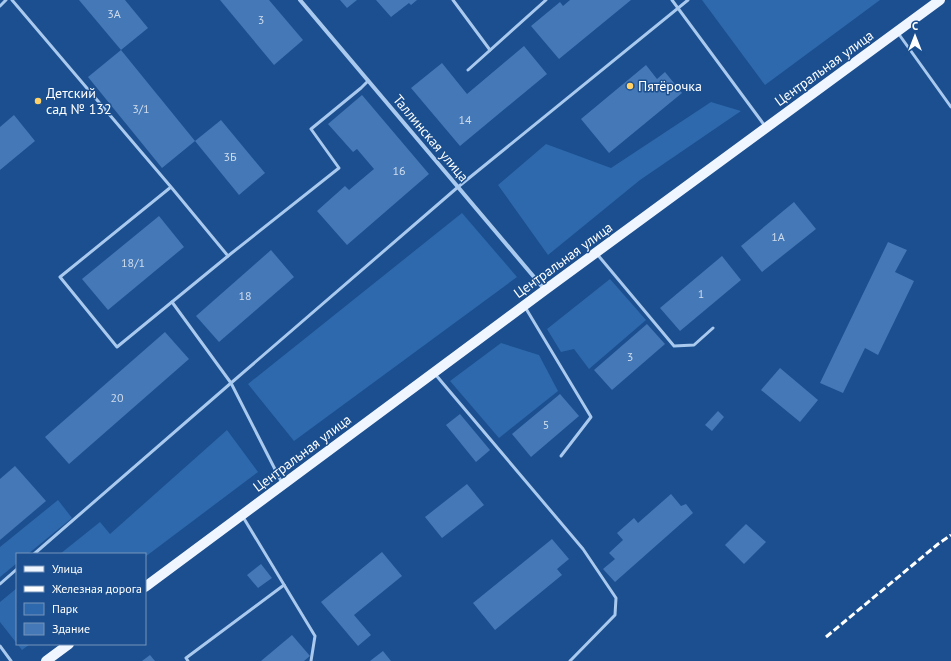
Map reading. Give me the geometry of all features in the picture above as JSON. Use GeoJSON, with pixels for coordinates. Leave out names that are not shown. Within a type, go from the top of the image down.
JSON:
{"type":"FeatureCollection","features":[{"type":"Feature","properties":{"kind":"main road","name":"Центральная улица"},"geometry":{"type":"LineString","coordinates":[[146,586],[545,290],[940,0]]}},
{"type":"Feature","properties":{"kind":"main road"},"geometry":{"type":"LineString","coordinates":[[46,661],[68,645]]}},
{"type":"Feature","properties":{"kind":"street","name":"Таллинская улица"},"geometry":{"type":"LineString","coordinates":[[300,0],[545,290]]}},
{"type":"Feature","properties":{"kind":"lane"},"geometry":{"type":"LineString","coordinates":[[0,6],[6,0]]}},
{"type":"Feature","properties":{"kind":"lane"},"geometry":{"type":"LineString","coordinates":[[12,0],[171,186],[228,256]]}},
{"type":"Feature","properties":{"kind":"lane"},"geometry":{"type":"LineString","coordinates":[[453,0],[490,50]]}},
{"type":"Feature","properties":{"kind":"lane"},"geometry":{"type":"LineString","coordinates":[[468,70],[546,0]]}},
{"type":"Feature","properties":{"kind":"lane"},"geometry":{"type":"LineString","coordinates":[[672,0],[766,128]]}},
{"type":"Feature","properties":{"kind":"lane"},"geometry":{"type":"LineString","coordinates":[[35,553],[458,187],[688,0]]}},
{"type":"Feature","properties":{"kind":"lane"},"geometry":{"type":"LineString","coordinates":[[897,32],[951,107]]}},
{"type":"Feature","properties":{"kind":"lane"},"geometry":{"type":"LineString","coordinates":[[171,186],[60,277],[117,347],[339,168],[311,129],[368,81]]}},
{"type":"Feature","properties":{"kind":"lane"},"geometry":{"type":"LineString","coordinates":[[596,253],[674,346],[694,345],[713,328]]}},
{"type":"Feature","properties":{"kind":"lane"},"geometry":{"type":"LineString","coordinates":[[172,302],[231,383],[283,485]]}},
{"type":"Feature","properties":{"kind":"lane"},"geometry":{"type":"LineString","coordinates":[[524,306],[591,417],[561,456]]}},
{"type":"Feature","properties":{"kind":"lane"},"geometry":{"type":"LineString","coordinates":[[434,373],[583,549],[616,598],[614,615],[570,661]]}},
{"type":"Feature","properties":{"kind":"lane"},"geometry":{"type":"LineString","coordinates":[[242,515],[315,636],[311,661]]}},
{"type":"Feature","properties":{"kind":"lane"},"geometry":{"type":"LineString","coordinates":[[0,584],[16,570]]}},
{"type":"Feature","properties":{"kind":"lane"},"geometry":{"type":"LineString","coordinates":[[188,661],[186,658],[284,584]]}},
{"type":"Feature","properties":{"kind":"lane"},"geometry":{"type":"LineString","coordinates":[[0,646],[11,661]]}},
{"type":"Feature","properties":{"kind":"green space"},"geometry":{"type":"Polygon","coordinates":[[[702,0],[880,0],[765,85],[702,0]]]}},
{"type":"Feature","properties":{"kind":"green space"},"geometry":{"type":"Polygon","coordinates":[[[711,102],[741,111],[640,180],[548,255],[498,185],[546,144],[611,168],[711,102]]]}},
{"type":"Feature","properties":{"kind":"green space"},"geometry":{"type":"Polygon","coordinates":[[[462,213],[517,277],[294,441],[248,384],[462,213]]]}},
{"type":"Feature","properties":{"kind":"green space"},"geometry":{"type":"Polygon","coordinates":[[[610,279],[646,320],[589,369],[574,349],[561,352],[547,329],[610,279]]]}},
{"type":"Feature","properties":{"kind":"green space"},"geometry":{"type":"Polygon","coordinates":[[[501,343],[539,355],[558,391],[499,438],[450,381],[501,343]]]}},
{"type":"Feature","properties":{"kind":"green space"},"geometry":{"type":"Polygon","coordinates":[[[227,430],[258,472],[146,556],[146,553],[61,553],[100,522],[110,534],[227,430]]]}},
{"type":"Feature","properties":{"kind":"green space"},"geometry":{"type":"Polygon","coordinates":[[[58,500],[72,518],[29,553],[16,553],[16,564],[0,577],[0,547],[58,500]]]}},
{"type":"Feature","properties":{"kind":"green space"},"geometry":{"type":"Polygon","coordinates":[[[16,589],[16,643],[0,622],[0,602],[16,589]]]}},
{"type":"Feature","properties":{"kind":"green space"},"geometry":{"type":"Polygon","coordinates":[[[18,645],[29,645],[22,650],[18,645]]]}},
{"type":"Feature","properties":{"kind":"building"},"geometry":{"type":"Polygon","coordinates":[[[79,0],[125,0],[148,28],[121,50],[79,0]]]}},
{"type":"Feature","properties":{"kind":"building"},"geometry":{"type":"Polygon","coordinates":[[[220,0],[269,0],[303,40],[274,65],[220,0]]]}},
{"type":"Feature","properties":{"kind":"building"},"geometry":{"type":"Polygon","coordinates":[[[340,0],[357,0],[347,8],[340,0]]]}},
{"type":"Feature","properties":{"kind":"building"},"geometry":{"type":"Polygon","coordinates":[[[376,0],[417,0],[411,5],[409,3],[391,17],[376,0]]]}},
{"type":"Feature","properties":{"kind":"building"},"geometry":{"type":"Polygon","coordinates":[[[570,0],[631,0],[559,59],[531,26],[560,2],[563,6],[570,0]]]}},
{"type":"Feature","properties":{"kind":"building"},"geometry":{"type":"Polygon","coordinates":[[[524,46],[547,74],[460,146],[411,88],[442,63],[467,94],[524,46]]]}},
{"type":"Feature","properties":{"kind":"building"},"geometry":{"type":"Polygon","coordinates":[[[121,50],[195,141],[162,168],[88,77],[121,50]]]}},
{"type":"Feature","properties":{"kind":"building"},"geometry":{"type":"Polygon","coordinates":[[[646,65],[657,79],[665,72],[682,93],[609,153],[581,119],[646,65]]]}},
{"type":"Feature","properties":{"kind":"building"},"geometry":{"type":"Polygon","coordinates":[[[362,95],[429,174],[347,245],[317,211],[345,186],[349,190],[374,169],[357,149],[353,152],[328,124],[362,95]]]}},
{"type":"Feature","properties":{"kind":"building"},"geometry":{"type":"Polygon","coordinates":[[[14,115],[35,141],[0,170],[0,127],[14,115]]]}},
{"type":"Feature","properties":{"kind":"building"},"geometry":{"type":"Polygon","coordinates":[[[221,120],[265,173],[239,195],[195,141],[221,120]]]}},
{"type":"Feature","properties":{"kind":"building"},"geometry":{"type":"Polygon","coordinates":[[[794,202],[816,229],[762,272],[741,246],[794,202]]]}},
{"type":"Feature","properties":{"kind":"building"},"geometry":{"type":"Polygon","coordinates":[[[159,216],[184,247],[108,310],[82,279],[159,216]]]}},
{"type":"Feature","properties":{"kind":"building"},"geometry":{"type":"Polygon","coordinates":[[[888,242],[907,250],[895,272],[914,281],[878,355],[865,348],[843,393],[820,383],[888,242]]]}},
{"type":"Feature","properties":{"kind":"building"},"geometry":{"type":"Polygon","coordinates":[[[271,250],[294,277],[219,342],[196,316],[271,250]]]}},
{"type":"Feature","properties":{"kind":"building"},"geometry":{"type":"Polygon","coordinates":[[[722,256],[741,280],[680,331],[660,308],[722,256]]]}},
{"type":"Feature","properties":{"kind":"building"},"geometry":{"type":"Polygon","coordinates":[[[647,324],[665,344],[612,390],[594,370],[647,324]]]}},
{"type":"Feature","properties":{"kind":"building"},"geometry":{"type":"Polygon","coordinates":[[[165,332],[189,359],[69,464],[45,437],[165,332]]]}},
{"type":"Feature","properties":{"kind":"building"},"geometry":{"type":"Polygon","coordinates":[[[780,368],[818,400],[800,422],[761,390],[780,368]]]}},
{"type":"Feature","properties":{"kind":"building"},"geometry":{"type":"Polygon","coordinates":[[[560,394],[579,416],[531,457],[512,434],[560,394]]]}},
{"type":"Feature","properties":{"kind":"building"},"geometry":{"type":"Polygon","coordinates":[[[718,411],[724,417],[712,431],[705,425],[718,411]]]}},
{"type":"Feature","properties":{"kind":"building"},"geometry":{"type":"Polygon","coordinates":[[[460,414],[490,450],[476,462],[446,425],[460,414]]]}},
{"type":"Feature","properties":{"kind":"building"},"geometry":{"type":"Polygon","coordinates":[[[15,466],[46,501],[0,540],[0,479],[15,466]]]}},
{"type":"Feature","properties":{"kind":"building"},"geometry":{"type":"Polygon","coordinates":[[[467,484],[484,505],[442,538],[425,517],[467,484]]]}},
{"type":"Feature","properties":{"kind":"building"},"geometry":{"type":"Polygon","coordinates":[[[671,494],[681,506],[686,504],[693,513],[615,582],[603,569],[615,559],[609,553],[623,540],[617,533],[634,518],[638,523],[671,494]]]}},
{"type":"Feature","properties":{"kind":"building"},"geometry":{"type":"Polygon","coordinates":[[[746,524],[766,542],[744,564],[725,545],[746,524]]]}},
{"type":"Feature","properties":{"kind":"building"},"geometry":{"type":"Polygon","coordinates":[[[552,539],[569,559],[557,569],[562,575],[495,630],[473,603],[552,539]]]}},
{"type":"Feature","properties":{"kind":"building"},"geometry":{"type":"Polygon","coordinates":[[[382,552],[402,576],[354,615],[371,635],[358,646],[321,602],[382,552]]]}},
{"type":"Feature","properties":{"kind":"building"},"geometry":{"type":"Polygon","coordinates":[[[261,564],[272,578],[258,588],[247,575],[261,564]]]}},
{"type":"Feature","properties":{"kind":"building"},"geometry":{"type":"Polygon","coordinates":[[[292,635],[310,656],[304,661],[261,661],[292,635]]]}},
{"type":"Feature","properties":{"kind":"building"},"geometry":{"type":"Polygon","coordinates":[[[383,651],[391,661],[370,661],[383,651]]]}},
{"type":"Feature","properties":{"kind":"building"},"geometry":{"type":"Polygon","coordinates":[[[150,655],[155,661],[142,661],[150,655]]]}},
{"type":"Feature","properties":{"kind":"railway"},"geometry":{"type":"LineString","coordinates":[[826,637],[938,544],[951,535]]}},
{"type":"Feature","properties":{"kind":"place","name":"Пятёрочка"},"geometry":{"type":"Point","coordinates":[630,86]}},
{"type":"Feature","properties":{"kind":"place","name":"Детский сад № 132"},"geometry":{"type":"Point","coordinates":[38,101]}}]}
